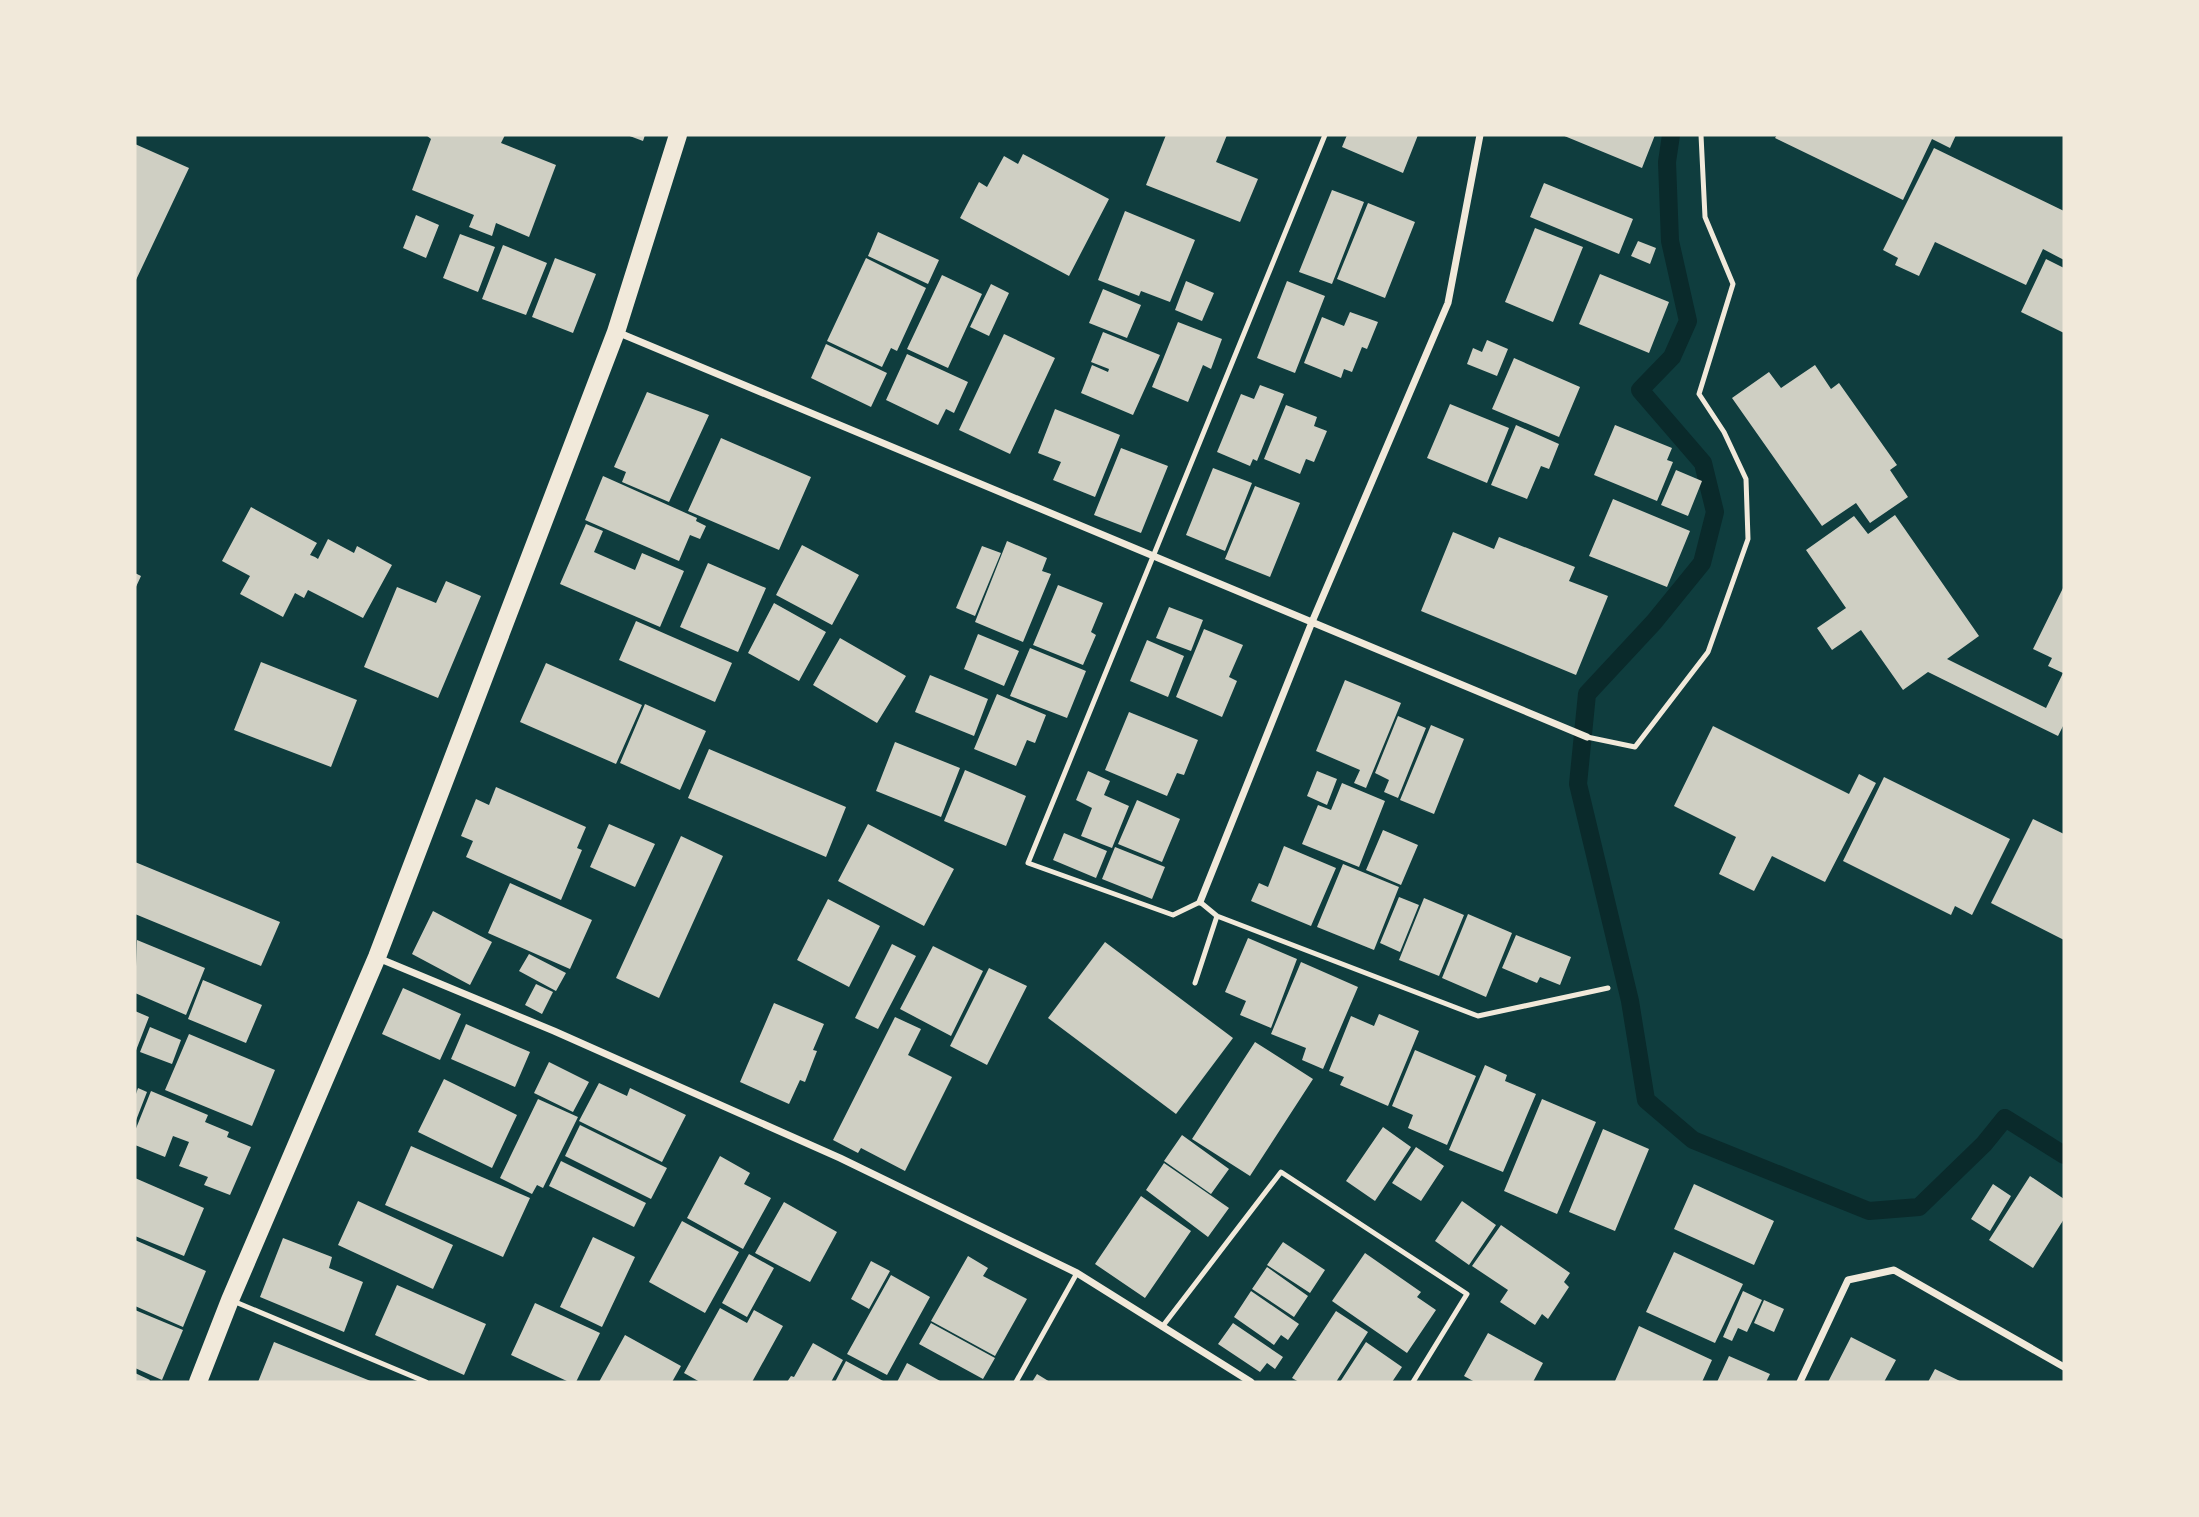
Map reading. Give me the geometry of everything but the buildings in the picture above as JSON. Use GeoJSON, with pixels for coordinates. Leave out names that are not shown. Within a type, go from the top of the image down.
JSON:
{"type":"FeatureCollection","features":[{"type":"Feature","properties":{"kind":"main road"},"geometry":{"type":"LineString","coordinates":[[198,1382],[230,1300],[377,957],[616,332],[678,135]]}},
{"type":"Feature","properties":{"kind":"street"},"geometry":{"type":"LineString","coordinates":[[1200,902],[1311,622],[1448,303],[1480,135]]}},
{"type":"Feature","properties":{"kind":"street"},"geometry":{"type":"LineString","coordinates":[[616,332],[1587,737]]}},
{"type":"Feature","properties":{"kind":"street"},"geometry":{"type":"LineString","coordinates":[[377,957],[554,1031],[828,1152],[1077,1273],[1251,1382]]}},
{"type":"Feature","properties":{"kind":"street"},"geometry":{"type":"LineString","coordinates":[[1800,1382],[1848,1280],[1894,1270],[2064,1367]]}},
{"type":"Feature","properties":{"kind":"lane"},"geometry":{"type":"LineString","coordinates":[[1325,135],[1028,863],[1173,915],[1200,902],[1217,916],[1478,1016],[1608,988]]}},
{"type":"Feature","properties":{"kind":"lane"},"geometry":{"type":"LineString","coordinates":[[1587,737],[1636,747],[1708,652],[1748,539],[1746,480],[1724,432],[1699,394],[1733,284],[1704,217],[1701,135]]}},
{"type":"Feature","properties":{"kind":"lane"},"geometry":{"type":"LineString","coordinates":[[1195,983],[1217,916]]}},
{"type":"Feature","properties":{"kind":"lane"},"geometry":{"type":"LineString","coordinates":[[1162,1327],[1281,1172],[1467,1294],[1413,1382]]}},
{"type":"Feature","properties":{"kind":"lane"},"geometry":{"type":"LineString","coordinates":[[1016,1382],[1077,1273]]}},
{"type":"Feature","properties":{"kind":"lane"},"geometry":{"type":"LineString","coordinates":[[230,1300],[426,1382]]}},
{"type":"Feature","properties":{"kind":"waterway"},"geometry":{"type":"LineString","coordinates":[[1671,135],[1667,162],[1670,241],[1688,321],[1672,357],[1640,390],[1703,463],[1715,512],[1702,563],[1654,622],[1587,694],[1578,784],[1630,1001],[1646,1100],[1693,1140],[1869,1211],[1919,1207],[1984,1144],[2005,1118],[2064,1155]]}}]}
